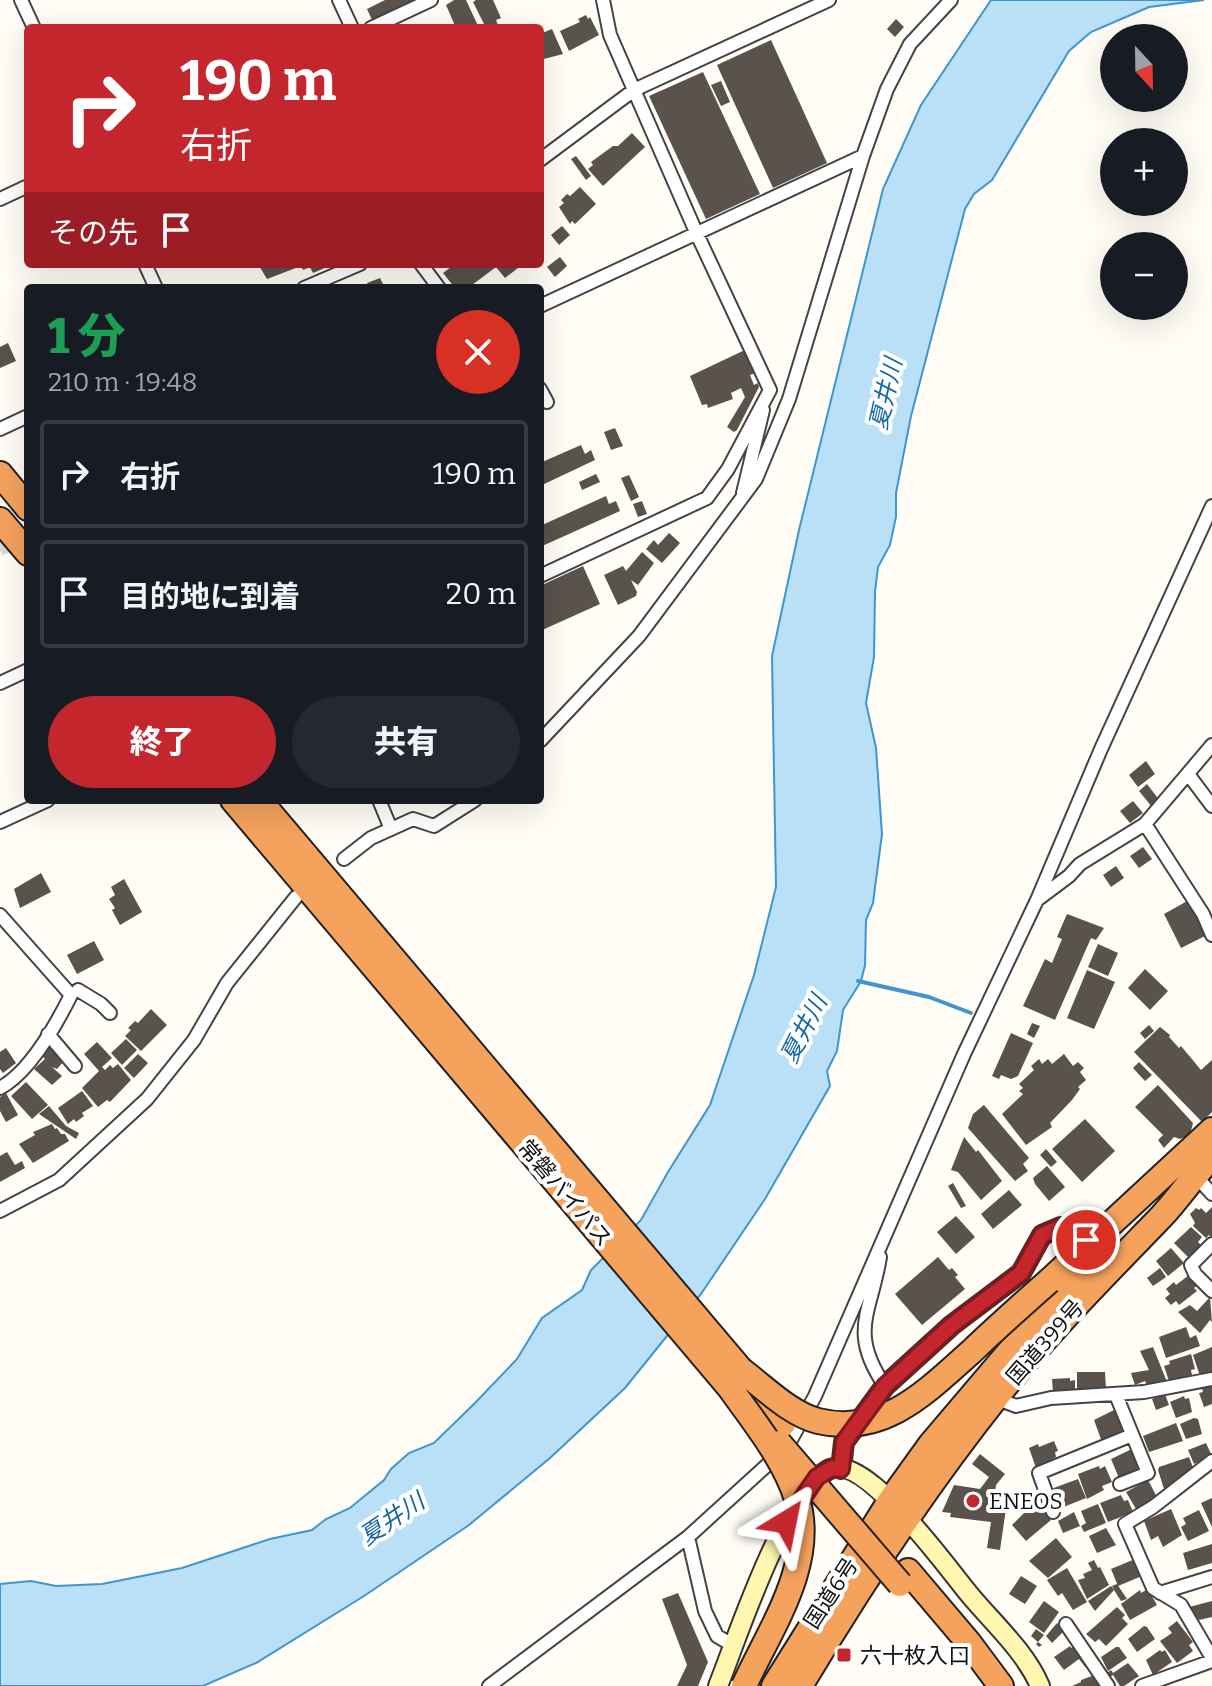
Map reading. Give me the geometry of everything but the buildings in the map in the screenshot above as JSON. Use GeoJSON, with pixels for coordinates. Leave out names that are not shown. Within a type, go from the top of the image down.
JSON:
{"type":"FeatureCollection","features":[{"type":"Feature","properties":{"kind":"highway"},"geometry":{"type":"LineString","coordinates":[[0,474],[24,503]]}},
{"type":"Feature","properties":{"kind":"highway"},"geometry":{"type":"LineString","coordinates":[[0,494],[24,522]]}},
{"type":"Feature","properties":{"kind":"highway"},"geometry":{"type":"LineString","coordinates":[[0,520],[24,548]]}},
{"type":"Feature","properties":{"kind":"highway"},"geometry":{"type":"LineString","coordinates":[[0,541],[24,566]]}},
{"type":"Feature","properties":{"kind":"highway","name":"常磐バイパス"},"geometry":{"type":"LineString","coordinates":[[237,804],[333,905],[735,1379],[783,1424],[904,1578]]}},
{"type":"Feature","properties":{"kind":"highway","name":"常磐バイパス"},"geometry":{"type":"LineString","coordinates":[[262,804],[333,905]]}},
{"type":"Feature","properties":{"kind":"highway"},"geometry":{"type":"LineString","coordinates":[[735,1379],[816,1421],[845,1424],[869,1421],[911,1405],[1049,1281],[1074,1248],[1102,1234],[1212,1130]]}},
{"type":"Feature","properties":{"kind":"highway","name":"国道399号"},"geometry":{"type":"LineString","coordinates":[[898,1510],[1212,1157]]}},
{"type":"Feature","properties":{"kind":"highway","name":"国道399号"},"geometry":{"type":"LineString","coordinates":[[898,1510],[931,1444],[1027,1331],[1159,1195],[1194,1174]]}},
{"type":"Feature","properties":{"kind":"highway"},"geometry":{"type":"LineString","coordinates":[[735,1379],[797,1498],[802,1538],[792,1583],[744,1686]]}},
{"type":"Feature","properties":{"kind":"highway","name":"国道6号"},"geometry":{"type":"LineString","coordinates":[[800,1686],[870,1572],[898,1510]]}},
{"type":"Feature","properties":{"kind":"highway","name":"国道6号"},"geometry":{"type":"LineString","coordinates":[[774,1686],[898,1510]]}},
{"type":"Feature","properties":{"kind":"highway"},"geometry":{"type":"LineString","coordinates":[[811,1686],[870,1572]]}},
{"type":"Feature","properties":{"kind":"highway"},"geometry":{"type":"LineString","coordinates":[[904,1578],[984,1686]]}},
{"type":"Feature","properties":{"kind":"highway"},"geometry":{"type":"LineString","coordinates":[[904,1578],[969,1643],[1001,1686]]}},
{"type":"Feature","properties":{"kind":"street"},"geometry":{"type":"LineString","coordinates":[[21,0],[32,24]]}},
{"type":"Feature","properties":{"kind":"street"},"geometry":{"type":"LineString","coordinates":[[339,0],[350,24]]}},
{"type":"Feature","properties":{"kind":"street"},"geometry":{"type":"LineString","coordinates":[[380,24],[431,0]]}},
{"type":"Feature","properties":{"kind":"street"},"geometry":{"type":"LineString","coordinates":[[603,0],[610,35],[767,394],[741,499]]}},
{"type":"Feature","properties":{"kind":"street"},"geometry":{"type":"LineString","coordinates":[[544,157],[634,90],[829,0]]}},
{"type":"Feature","properties":{"kind":"street"},"geometry":{"type":"LineString","coordinates":[[544,737],[639,636],[756,479],[795,377],[863,156],[887,89],[910,44],[951,0]]}},
{"type":"Feature","properties":{"kind":"street"},"geometry":{"type":"LineString","coordinates":[[544,304],[863,156]]}},
{"type":"Feature","properties":{"kind":"street"},"geometry":{"type":"LineString","coordinates":[[0,199],[24,188]]}},
{"type":"Feature","properties":{"kind":"street"},"geometry":{"type":"LineString","coordinates":[[313,284],[351,268]]}},
{"type":"Feature","properties":{"kind":"street"},"geometry":{"type":"LineString","coordinates":[[544,574],[707,498],[728,469],[767,394],[795,377]]}},
{"type":"Feature","properties":{"kind":"street"},"geometry":{"type":"LineString","coordinates":[[544,396],[547,402]]}},
{"type":"Feature","properties":{"kind":"street"},"geometry":{"type":"LineString","coordinates":[[0,429],[24,418]]}},
{"type":"Feature","properties":{"kind":"street"},"geometry":{"type":"LineString","coordinates":[[489,1686],[688,1537],[787,1447],[815,1396],[964,1054],[1037,900],[1101,749],[1212,506]]}},
{"type":"Feature","properties":{"kind":"street"},"geometry":{"type":"LineString","coordinates":[[0,683],[24,672]]}},
{"type":"Feature","properties":{"kind":"street"},"geometry":{"type":"LineString","coordinates":[[1037,900],[1080,864],[1145,824],[1212,745]]}},
{"type":"Feature","properties":{"kind":"street"},"geometry":{"type":"LineString","coordinates":[[1188,774],[1212,806]]}},
{"type":"Feature","properties":{"kind":"street"},"geometry":{"type":"LineString","coordinates":[[0,822],[39,804]]}},
{"type":"Feature","properties":{"kind":"street"},"geometry":{"type":"LineString","coordinates":[[381,804],[391,829]]}},
{"type":"Feature","properties":{"kind":"street"},"geometry":{"type":"LineString","coordinates":[[344,859],[371,838],[413,819],[434,826],[469,804]]}},
{"type":"Feature","properties":{"kind":"street"},"geometry":{"type":"LineString","coordinates":[[1145,824],[1197,904],[1212,935]]}},
{"type":"Feature","properties":{"kind":"street"},"geometry":{"type":"LineString","coordinates":[[0,1211],[59,1180],[147,1099],[194,1040],[227,983],[296,897]]}},
{"type":"Feature","properties":{"kind":"street"},"geometry":{"type":"LineString","coordinates":[[0,915],[71,995],[24,1069],[0,1088]]}},
{"type":"Feature","properties":{"kind":"street"},"geometry":{"type":"LineString","coordinates":[[78,990],[110,1013]]}},
{"type":"Feature","properties":{"kind":"street"},"geometry":{"type":"LineString","coordinates":[[48,1034],[75,1066]]}},
{"type":"Feature","properties":{"kind":"street"},"geometry":{"type":"LineString","coordinates":[[1194,1174],[1212,1194]]}},
{"type":"Feature","properties":{"kind":"street"},"geometry":{"type":"LineString","coordinates":[[841,1469],[844,1442],[885,1386],[952,1325],[1021,1273],[1042,1235],[1061,1227],[1074,1248]]}},
{"type":"Feature","properties":{"kind":"street"},"geometry":{"type":"LineString","coordinates":[[883,1240],[863,1340],[871,1365],[885,1386]]}},
{"type":"Feature","properties":{"kind":"street"},"geometry":{"type":"LineString","coordinates":[[1212,1244],[1191,1265],[1195,1274],[1212,1291]]}},
{"type":"Feature","properties":{"kind":"street"},"geometry":{"type":"LineString","coordinates":[[995,1398],[1016,1406],[1051,1398],[1116,1395],[1212,1379]]}},
{"type":"Feature","properties":{"kind":"street"},"geometry":{"type":"LineString","coordinates":[[1116,1395],[1148,1473],[1120,1484]]}},
{"type":"Feature","properties":{"kind":"street"},"geometry":{"type":"LineString","coordinates":[[1053,1512],[1039,1473],[1132,1435]]}},
{"type":"Feature","properties":{"kind":"street"},"geometry":{"type":"LineString","coordinates":[[1142,1686],[1212,1659],[1181,1605],[1153,1588],[1125,1524],[1153,1507],[1212,1461]]}},
{"type":"Feature","properties":{"kind":"street"},"geometry":{"type":"LineString","coordinates":[[718,1686],[747,1607],[786,1522],[817,1477],[832,1468],[850,1470],[878,1489],[1007,1637],[1040,1686]]}},
{"type":"Feature","properties":{"kind":"street"},"geometry":{"type":"LineString","coordinates":[[688,1537],[705,1611],[717,1636],[734,1646]]}},
{"type":"Feature","properties":{"kind":"street"},"geometry":{"type":"LineString","coordinates":[[1160,1593],[1212,1577]]}},
{"type":"Feature","properties":{"kind":"street"},"geometry":{"type":"LineString","coordinates":[[1066,1624],[1108,1686]]}},
{"type":"Feature","properties":{"kind":"street"},"geometry":{"type":"LineString","coordinates":[[1180,1672],[1185,1686]]}},
{"type":"Feature","properties":{"kind":"water","name":"夏井川"},"geometry":{"type":"Polygon","coordinates":[[[991,0],[1204,0],[1149,7],[1110,24],[1100,24],[1100,28],[1069,51],[992,180],[974,194],[965,209],[911,416],[896,493],[896,517],[890,545],[878,567],[874,657],[866,703],[876,748],[882,834],[873,903],[866,920],[865,965],[861,981],[843,1010],[837,1051],[827,1071],[830,1086],[765,1199],[701,1294],[625,1388],[550,1458],[469,1525],[364,1596],[256,1663],[203,1686],[0,1686],[0,1584],[31,1581],[56,1586],[102,1584],[182,1568],[270,1539],[312,1530],[326,1519],[350,1508],[384,1480],[409,1453],[434,1443],[517,1359],[542,1318],[582,1290],[591,1270],[641,1220],[710,1105],[754,975],[776,887],[772,656],[799,530],[883,189],[921,105],[991,0]]]}},
{"type":"Feature","properties":{"kind":"waterway"},"geometry":{"type":"LineString","coordinates":[[858,981],[929,997],[971,1013]]}},
{"type":"Feature","properties":{"kind":"tunnel"},"geometry":{"type":"LineString","coordinates":[[0,550],[21,540]]}},
{"type":"Feature","properties":{"kind":"place","name":"ENEOS"},"geometry":{"type":"Point","coordinates":[973,1501]}},
{"type":"Feature","properties":{"kind":"place","name":"六十枚入口"},"geometry":{"type":"Point","coordinates":[844,1655]}},
{"type":"Feature","properties":{"kind":"route"},"geometry":{"type":"LineString","coordinates":[[786,1522],[817,1477],[832,1468],[841,1469],[844,1442],[885,1386],[952,1325],[1021,1273],[1042,1235],[1061,1227],[1086,1240]]}}]}
